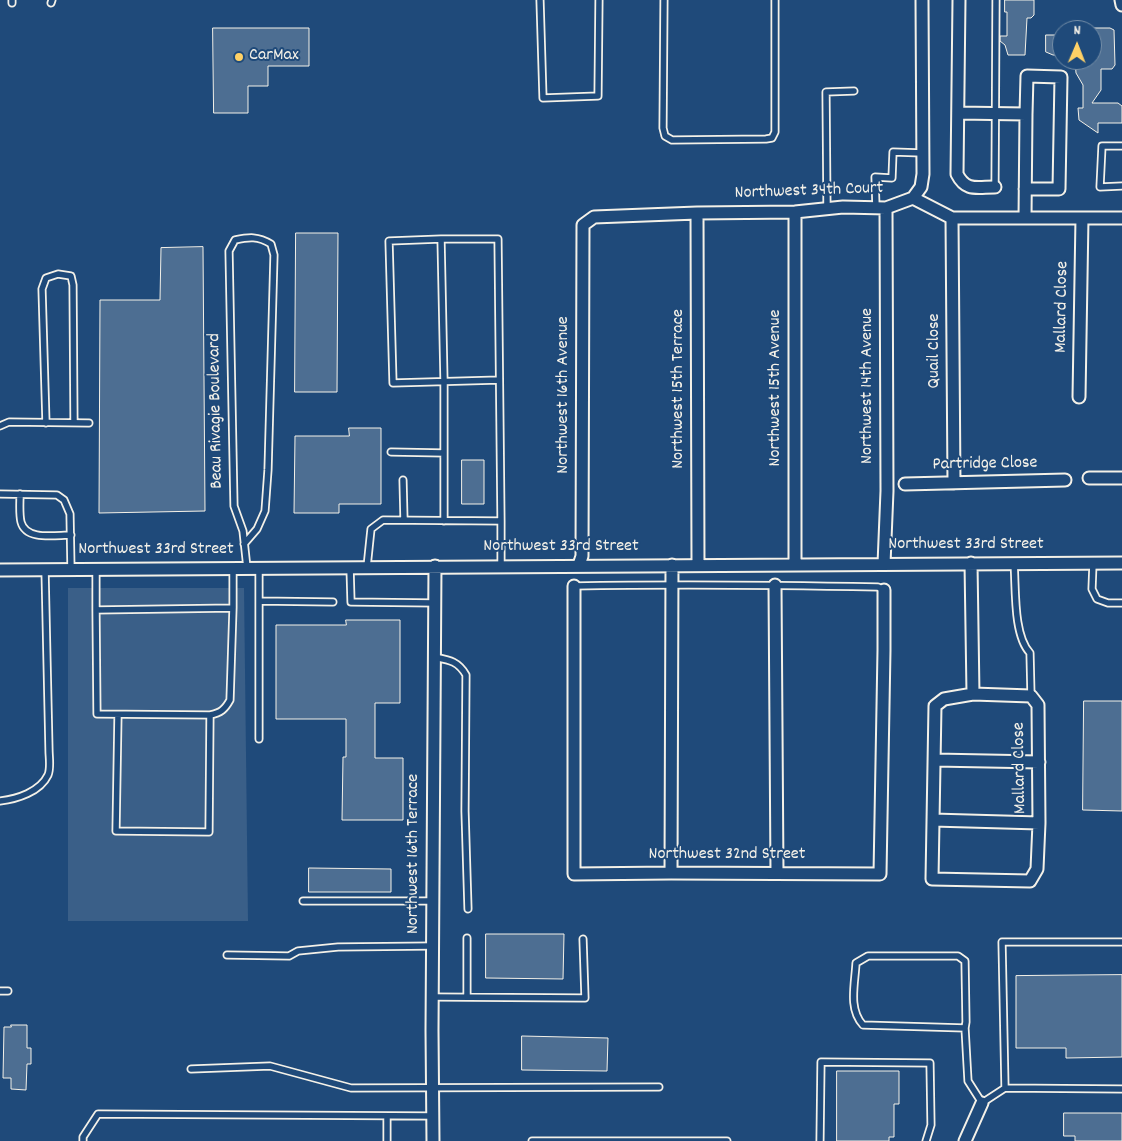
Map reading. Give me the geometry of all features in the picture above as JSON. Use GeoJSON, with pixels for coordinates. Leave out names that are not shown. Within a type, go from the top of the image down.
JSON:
{"type":"FeatureCollection","features":[{"type":"Feature","properties":{"kind":"street"},"geometry":{"type":"LineString","coordinates":[[922,0],[921,187],[913,198],[952,218],[1122,218]]}},
{"type":"Feature","properties":{"kind":"street"},"geometry":{"type":"LineString","coordinates":[[959,0],[957,174],[962,183],[968,187],[995,188]]}},
{"type":"Feature","properties":{"kind":"street"},"geometry":{"type":"LineString","coordinates":[[1121,0],[1122,6]]}},
{"type":"Feature","properties":{"kind":"street"},"geometry":{"type":"LineString","coordinates":[[1025,189],[1059,189],[1061,76],[1026,76],[1026,114],[1025,189],[1025,218]]}},
{"type":"Feature","properties":{"kind":"street"},"geometry":{"type":"LineString","coordinates":[[958,113],[1026,114]]}},
{"type":"Feature","properties":{"kind":"street","name":"Northwest 34th Court"},"geometry":{"type":"LineString","coordinates":[[584,225],[594,218],[881,208],[913,198]]}},
{"type":"Feature","properties":{"kind":"street","name":"Northwest 14th Avenue"},"geometry":{"type":"LineString","coordinates":[[881,208],[887,491],[884,564]]}},
{"type":"Feature","properties":{"kind":"street","name":"Northwest 15th Avenue"},"geometry":{"type":"LineString","coordinates":[[794,564],[795,212]]}},
{"type":"Feature","properties":{"kind":"street","name":"Northwest 15th Terrace"},"geometry":{"type":"LineString","coordinates":[[698,213],[698,565]]}},
{"type":"Feature","properties":{"kind":"street","name":"Quail Close"},"geometry":{"type":"LineString","coordinates":[[952,218],[954,483]]}},
{"type":"Feature","properties":{"kind":"street","name":"Mallard Close"},"geometry":{"type":"LineString","coordinates":[[1079,397],[1082,218]]}},
{"type":"Feature","properties":{"kind":"street","name":"Northwest 16th Avenue"},"geometry":{"type":"LineString","coordinates":[[580,565],[582,556],[584,225]]}},
{"type":"Feature","properties":{"kind":"street"},"geometry":{"type":"LineString","coordinates":[[1089,478],[1122,478]]}},
{"type":"Feature","properties":{"kind":"street","name":"Partridge Close"},"geometry":{"type":"LineString","coordinates":[[906,484],[1065,480]]}},
{"type":"Feature","properties":{"kind":"street","name":"Northwest 33rd Street"},"geometry":{"type":"LineString","coordinates":[[0,570],[1122,562]]}},
{"type":"Feature","properties":{"kind":"street"},"geometry":{"type":"LineString","coordinates":[[971,563],[973,694]]}},
{"type":"Feature","properties":{"kind":"street"},"geometry":{"type":"LineString","coordinates":[[671,873],[672,565]]}},
{"type":"Feature","properties":{"kind":"street","name":"Northwest 16th Terrace"},"geometry":{"type":"LineString","coordinates":[[433,1141],[432,901],[435,566]]}},
{"type":"Feature","properties":{"kind":"street"},"geometry":{"type":"LineString","coordinates":[[775,585],[777,873]]}},
{"type":"Feature","properties":{"kind":"street","name":"Northwest 32nd Street"},"geometry":{"type":"LineString","coordinates":[[574,586],[574,874],[880,874],[884,590]]}},
{"type":"Feature","properties":{"kind":"street","name":"Mallard Close"},"geometry":{"type":"LineString","coordinates":[[973,694],[1031,696],[1038,705],[1039,823],[1037,869],[1030,881],[932,879],[936,706],[944,699],[973,694]]}},
{"type":"Feature","properties":{"kind":"street"},"geometry":{"type":"LineString","coordinates":[[934,760],[1039,762]]}},
{"type":"Feature","properties":{"kind":"street"},"geometry":{"type":"LineString","coordinates":[[934,820],[1039,823]]}},
{"type":"Feature","properties":{"kind":"street"},"geometry":{"type":"LineString","coordinates":[[965,1141],[982,1103]]}},
{"type":"Feature","properties":{"kind":"lane"},"geometry":{"type":"LineString","coordinates":[[540,0],[543,98],[598,96],[599,0]]}},
{"type":"Feature","properties":{"kind":"lane"},"geometry":{"type":"LineString","coordinates":[[664,0],[663,128],[665,136],[672,140],[772,138],[775,132],[775,0]]}},
{"type":"Feature","properties":{"kind":"lane"},"geometry":{"type":"LineString","coordinates":[[995,188],[996,0]]}},
{"type":"Feature","properties":{"kind":"lane"},"geometry":{"type":"LineString","coordinates":[[827,209],[826,92],[854,91]]}},
{"type":"Feature","properties":{"kind":"lane"},"geometry":{"type":"LineString","coordinates":[[1122,146],[1102,146],[1100,187],[1122,186]]}},
{"type":"Feature","properties":{"kind":"lane"},"geometry":{"type":"LineString","coordinates":[[881,208],[875,177],[892,178],[893,152],[922,152]]}},
{"type":"Feature","properties":{"kind":"lane","name":"Beau Rivagie Boulevard"},"geometry":{"type":"LineString","coordinates":[[244,544],[257,529],[265,503],[268,470],[274,256],[271,244],[263,239],[250,236],[235,240],[229,250],[234,506],[243,531],[244,544],[247,568]]}},
{"type":"Feature","properties":{"kind":"lane"},"geometry":{"type":"LineString","coordinates":[[441,239],[444,521]]}},
{"type":"Feature","properties":{"kind":"lane"},"geometry":{"type":"LineString","coordinates":[[499,380],[393,383],[389,241],[498,239],[501,566]]}},
{"type":"Feature","properties":{"kind":"lane"},"geometry":{"type":"LineString","coordinates":[[46,423],[42,289],[46,278],[58,274],[71,276],[73,285],[74,423]]}},
{"type":"Feature","properties":{"kind":"lane"},"geometry":{"type":"LineString","coordinates":[[0,426],[9,422],[89,423]]}},
{"type":"Feature","properties":{"kind":"lane"},"geometry":{"type":"LineString","coordinates":[[391,452],[444,453]]}},
{"type":"Feature","properties":{"kind":"lane"},"geometry":{"type":"LineString","coordinates":[[403,480],[404,520]]}},
{"type":"Feature","properties":{"kind":"lane"},"geometry":{"type":"LineString","coordinates":[[0,494],[57,495],[64,500],[70,514],[71,570]]}},
{"type":"Feature","properties":{"kind":"lane"},"geometry":{"type":"LineString","coordinates":[[20,494],[21,522],[27,532],[34,535],[71,535]]}},
{"type":"Feature","properties":{"kind":"lane"},"geometry":{"type":"LineString","coordinates":[[367,567],[371,529],[383,520],[501,521]]}},
{"type":"Feature","properties":{"kind":"lane"},"geometry":{"type":"LineString","coordinates":[[1014,563],[1018,622],[1024,646],[1030,653],[1031,696]]}},
{"type":"Feature","properties":{"kind":"lane"},"geometry":{"type":"LineString","coordinates":[[1093,563],[1092,589],[1097,598],[1108,602],[1122,603]]}},
{"type":"Feature","properties":{"kind":"lane"},"geometry":{"type":"LineString","coordinates":[[350,567],[351,602],[435,603]]}},
{"type":"Feature","properties":{"kind":"lane"},"geometry":{"type":"LineString","coordinates":[[96,570],[97,714],[210,715],[217,714],[225,709],[230,700],[233,568]]}},
{"type":"Feature","properties":{"kind":"lane"},"geometry":{"type":"LineString","coordinates":[[259,568],[259,739]]}},
{"type":"Feature","properties":{"kind":"lane"},"geometry":{"type":"LineString","coordinates":[[0,801],[15,799],[37,788],[48,774],[50,750],[45,570]]}},
{"type":"Feature","properties":{"kind":"lane"},"geometry":{"type":"LineString","coordinates":[[574,586],[672,584],[775,585],[878,587],[884,590]]}},
{"type":"Feature","properties":{"kind":"lane"},"geometry":{"type":"LineString","coordinates":[[259,601],[334,602]]}},
{"type":"Feature","properties":{"kind":"lane"},"geometry":{"type":"LineString","coordinates":[[96,610],[233,608]]}},
{"type":"Feature","properties":{"kind":"lane"},"geometry":{"type":"LineString","coordinates":[[434,657],[461,665],[466,675],[465,811],[468,909]]}},
{"type":"Feature","properties":{"kind":"lane"},"geometry":{"type":"LineString","coordinates":[[118,715],[116,832],[209,832],[210,715]]}},
{"type":"Feature","properties":{"kind":"lane"},"geometry":{"type":"LineString","coordinates":[[304,902],[432,901]]}},
{"type":"Feature","properties":{"kind":"lane"},"geometry":{"type":"LineString","coordinates":[[467,938],[467,998]]}},
{"type":"Feature","properties":{"kind":"lane"},"geometry":{"type":"LineString","coordinates":[[432,998],[585,998],[583,939]]}},
{"type":"Feature","properties":{"kind":"lane"},"geometry":{"type":"LineString","coordinates":[[1004,1088],[1002,942],[1122,942]]}},
{"type":"Feature","properties":{"kind":"lane"},"geometry":{"type":"LineString","coordinates":[[227,955],[288,956],[298,951],[338,947],[432,946]]}},
{"type":"Feature","properties":{"kind":"lane"},"geometry":{"type":"LineString","coordinates":[[964,1028],[863,1026],[858,1020],[853,1006],[856,963],[868,956],[958,956],[965,961],[966,1022],[964,1028],[968,1081],[982,1103],[1004,1088],[1122,1089]]}},
{"type":"Feature","properties":{"kind":"lane"},"geometry":{"type":"LineString","coordinates":[[0,991],[8,991]]}},
{"type":"Feature","properties":{"kind":"lane"},"geometry":{"type":"LineString","coordinates":[[820,1141],[821,1062],[930,1064],[931,1125],[926,1141]]}},
{"type":"Feature","properties":{"kind":"lane"},"geometry":{"type":"LineString","coordinates":[[191,1069],[270,1066],[351,1088],[659,1087]]}},
{"type":"Feature","properties":{"kind":"lane"},"geometry":{"type":"LineString","coordinates":[[83,1141],[82,1137],[98,1114],[433,1116]]}},
{"type":"Feature","properties":{"kind":"lane"},"geometry":{"type":"LineString","coordinates":[[387,1116],[387,1141]]}},
{"type":"Feature","properties":{"kind":"lane"},"geometry":{"type":"LineString","coordinates":[[532,1141],[727,1141]]}},
{"type":"Feature","properties":{"kind":"shaded area"},"geometry":{"type":"Polygon","coordinates":[[[68,588],[244,588],[248,921],[68,921],[68,588]]]}},
{"type":"Feature","properties":{"kind":"building"},"geometry":{"type":"Polygon","coordinates":[[[1005,0],[1034,0],[1034,15],[1031,18],[1027,18],[1025,55],[1008,55],[1005,45],[1000,41],[1000,36],[1007,36],[1005,0]]]}},
{"type":"Feature","properties":{"kind":"building"},"geometry":{"type":"Polygon","coordinates":[[[213,28],[309,28],[309,66],[268,66],[268,86],[248,86],[248,113],[214,113],[213,28]]]}},
{"type":"Feature","properties":{"kind":"building"},"geometry":{"type":"Polygon","coordinates":[[[1102,28],[1114,30],[1115,65],[1112,69],[1102,69],[1102,28]]]}},
{"type":"Feature","properties":{"kind":"building"},"geometry":{"type":"Polygon","coordinates":[[[1046,35],[1052,35],[1052,55],[1046,52],[1046,35]]]}},
{"type":"Feature","properties":{"kind":"building"},"geometry":{"type":"Polygon","coordinates":[[[1076,70],[1101,70],[1101,90],[1092,103],[1118,103],[1122,106],[1122,123],[1098,123],[1098,133],[1079,120],[1078,108],[1083,108],[1083,85],[1076,70]]]}},
{"type":"Feature","properties":{"kind":"building"},"geometry":{"type":"Polygon","coordinates":[[[296,233],[338,233],[337,392],[295,392],[296,233]]]}},
{"type":"Feature","properties":{"kind":"building"},"geometry":{"type":"Polygon","coordinates":[[[203,247],[205,511],[99,513],[100,300],[160,300],[161,248],[203,247]]]}},
{"type":"Feature","properties":{"kind":"building"},"geometry":{"type":"Polygon","coordinates":[[[349,428],[381,428],[381,504],[339,504],[339,513],[294,513],[295,436],[349,436],[349,428]]]}},
{"type":"Feature","properties":{"kind":"building"},"geometry":{"type":"Polygon","coordinates":[[[462,460],[484,460],[484,504],[462,504],[462,460]]]}},
{"type":"Feature","properties":{"kind":"building"},"geometry":{"type":"Polygon","coordinates":[[[346,620],[400,620],[400,703],[375,703],[375,758],[403,758],[403,820],[342,820],[343,757],[346,757],[346,719],[276,719],[276,625],[346,625],[346,620]]]}},
{"type":"Feature","properties":{"kind":"building"},"geometry":{"type":"Polygon","coordinates":[[[1084,701],[1122,701],[1122,811],[1083,810],[1084,701]]]}},
{"type":"Feature","properties":{"kind":"building"},"geometry":{"type":"Polygon","coordinates":[[[309,868],[391,869],[391,892],[309,892],[309,868]]]}},
{"type":"Feature","properties":{"kind":"building"},"geometry":{"type":"Polygon","coordinates":[[[486,934],[564,934],[563,979],[486,978],[486,934]]]}},
{"type":"Feature","properties":{"kind":"building"},"geometry":{"type":"Polygon","coordinates":[[[1122,975],[1122,1057],[1066,1058],[1066,1048],[1016,1048],[1016,976],[1122,975]]]}},
{"type":"Feature","properties":{"kind":"building"},"geometry":{"type":"Polygon","coordinates":[[[11,1025],[27,1025],[27,1048],[31,1048],[31,1064],[27,1064],[26,1090],[11,1089],[11,1078],[3,1078],[4,1027],[11,1027],[11,1025]]]}},
{"type":"Feature","properties":{"kind":"building"},"geometry":{"type":"Polygon","coordinates":[[[522,1036],[608,1038],[607,1071],[522,1070],[522,1036]]]}},
{"type":"Feature","properties":{"kind":"building"},"geometry":{"type":"Polygon","coordinates":[[[837,1071],[899,1071],[899,1104],[894,1104],[894,1137],[889,1137],[889,1141],[837,1141],[837,1071]]]}},
{"type":"Feature","properties":{"kind":"building"},"geometry":{"type":"Polygon","coordinates":[[[1064,1113],[1122,1113],[1122,1141],[1075,1141],[1075,1136],[1064,1136],[1064,1113]]]}},
{"type":"Feature","properties":{"kind":"place","name":"CarMax"},"geometry":{"type":"Point","coordinates":[239,57]}}]}
